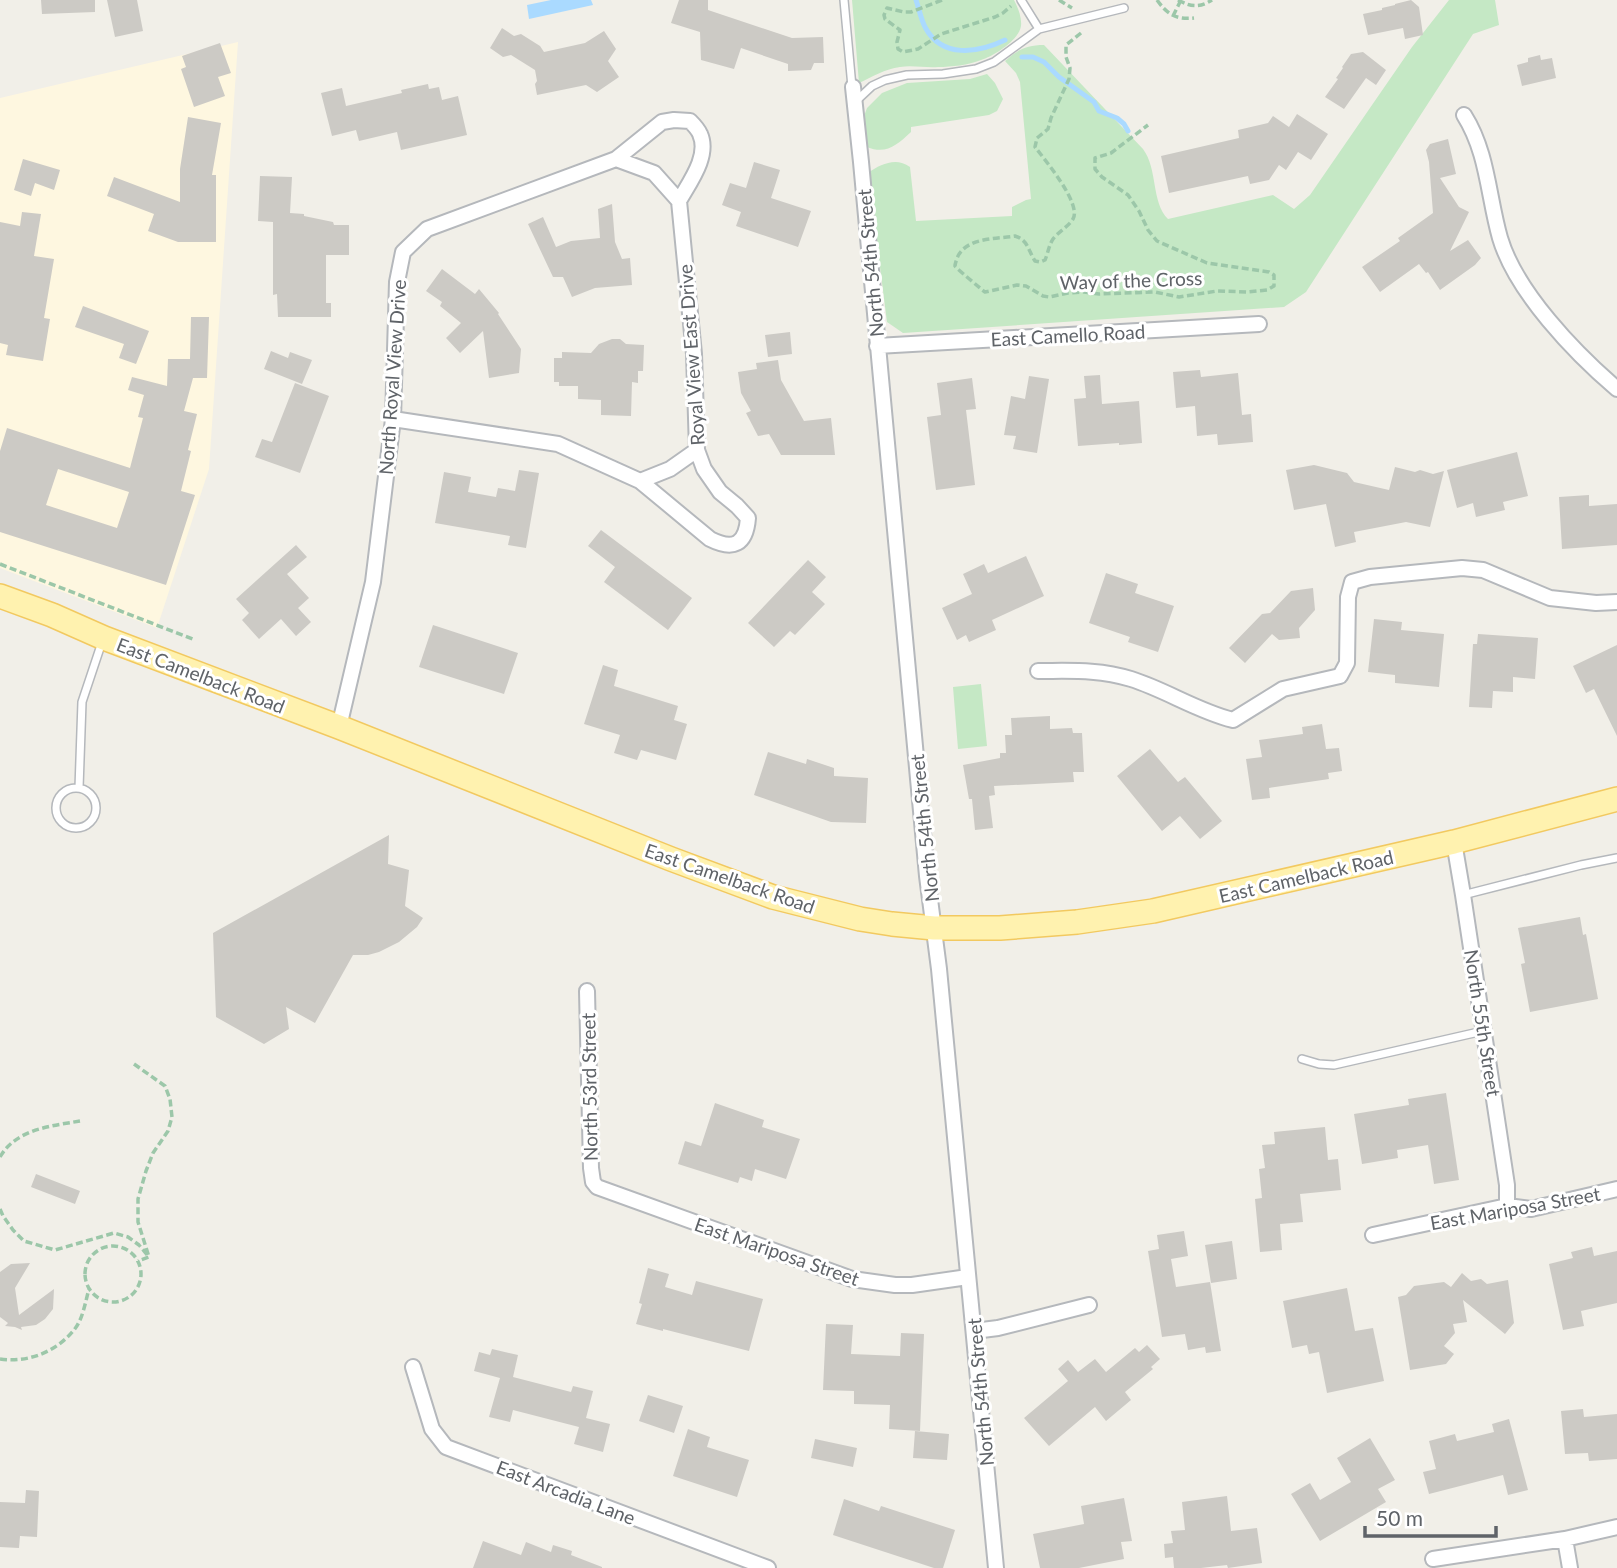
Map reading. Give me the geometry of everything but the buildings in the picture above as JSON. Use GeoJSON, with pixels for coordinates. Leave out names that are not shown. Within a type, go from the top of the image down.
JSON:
{"type":"FeatureCollection","features":[{"type":"Feature","properties":{"kind":"main road","name":"East Camelback Road"},"geometry":{"type":"LineString","coordinates":[[0,596],[773,897],[860,919],[892,924],[934,928],[1000,928],[1039,926],[1140,913],[1454,842],[1617,799]]}},
{"type":"Feature","properties":{"kind":"street","name":"North 54th Street"},"geometry":{"type":"LineString","coordinates":[[853,88],[996,1568]]}},
{"type":"Feature","properties":{"kind":"street"},"geometry":{"type":"LineString","coordinates":[[1464,115],[1481,151],[1500,240],[1516,276],[1555,328],[1592,368],[1617,389]]}},
{"type":"Feature","properties":{"kind":"street","name":"North Royal View Drive"},"geometry":{"type":"LineString","coordinates":[[339,727],[373,582],[393,419],[397,282],[402,253],[427,229],[615,159],[662,122],[674,120],[690,121],[699,132],[703,147],[699,165],[679,201]]}},
{"type":"Feature","properties":{"kind":"street"},"geometry":{"type":"LineString","coordinates":[[615,159],[654,173],[679,201]]}},
{"type":"Feature","properties":{"kind":"street","name":"Royal View East Drive"},"geometry":{"type":"LineString","coordinates":[[640,481],[710,539],[723,546],[736,544],[747,533],[748,519],[720,492],[704,469],[697,450],[694,354],[679,201]]}},
{"type":"Feature","properties":{"kind":"street","name":"East Camello Road"},"geometry":{"type":"LineString","coordinates":[[877,346],[1259,324]]}},
{"type":"Feature","properties":{"kind":"street"},"geometry":{"type":"LineString","coordinates":[[393,419],[558,444],[640,481],[670,469],[697,450]]}},
{"type":"Feature","properties":{"kind":"street"},"geometry":{"type":"LineString","coordinates":[[1038,671],[1096,671],[1132,680],[1217,716],[1233,720],[1283,689],[1340,676],[1347,663],[1348,597],[1352,582],[1462,568],[1483,570],[1550,598],[1596,603],[1617,602]]}},
{"type":"Feature","properties":{"kind":"street","name":"North 55th Street"},"geometry":{"type":"LineString","coordinates":[[1454,842],[1507,1185],[1507,1206]]}},
{"type":"Feature","properties":{"kind":"street","name":"North 53rd Street"},"geometry":{"type":"LineString","coordinates":[[587,991],[593,1182]]}},
{"type":"Feature","properties":{"kind":"street","name":"East Mariposa Street"},"geometry":{"type":"LineString","coordinates":[[593,1182],[604,1190],[852,1279],[912,1285],[968,1276]]}},
{"type":"Feature","properties":{"kind":"street","name":"East Mariposa Street"},"geometry":{"type":"LineString","coordinates":[[1373,1235],[1507,1206],[1531,1209],[1617,1189]]}},
{"type":"Feature","properties":{"kind":"street"},"geometry":{"type":"LineString","coordinates":[[974,1331],[998,1328],[1089,1305]]}},
{"type":"Feature","properties":{"kind":"street","name":"East Arcadia Lane"},"geometry":{"type":"LineString","coordinates":[[413,1367],[432,1429],[446,1447],[768,1568]]}},
{"type":"Feature","properties":{"kind":"street"},"geometry":{"type":"LineString","coordinates":[[1433,1559],[1565,1539],[1617,1527]]}},
{"type":"Feature","properties":{"kind":"street"},"geometry":{"type":"LineString","coordinates":[[1565,1539],[1570,1568]]}},
{"type":"Feature","properties":{"kind":"lane"},"geometry":{"type":"LineString","coordinates":[[844,0],[853,88]]}},
{"type":"Feature","properties":{"kind":"lane"},"geometry":{"type":"LineString","coordinates":[[1019,0],[1039,29]]}},
{"type":"Feature","properties":{"kind":"lane"},"geometry":{"type":"LineString","coordinates":[[854,103],[872,86],[885,80],[907,75],[959,72],[986,66],[1039,29],[1124,8]]}},
{"type":"Feature","properties":{"kind":"lane"},"geometry":{"type":"LineString","coordinates":[[79,788],[82,702],[104,638]]}},
{"type":"Feature","properties":{"kind":"lane"},"geometry":{"type":"LineString","coordinates":[[72,788],[79,788],[94,799],[96,811],[85,826],[72,827],[61,820],[56,808],[61,795],[72,788]]}},
{"type":"Feature","properties":{"kind":"lane"},"geometry":{"type":"LineString","coordinates":[[1463,895],[1581,865],[1617,859]]}},
{"type":"Feature","properties":{"kind":"lane"},"geometry":{"type":"LineString","coordinates":[[1302,1059],[1334,1065],[1484,1031]]}},
{"type":"Feature","properties":{"kind":"path"},"geometry":{"type":"LineString","coordinates":[[942,0],[916,10],[885,10],[885,19],[900,30],[898,49],[910,52],[925,46],[936,36],[995,17],[1019,0]]}},
{"type":"Feature","properties":{"kind":"path"},"geometry":{"type":"LineString","coordinates":[[1157,0],[1173,16],[1194,18]]}},
{"type":"Feature","properties":{"kind":"path"},"geometry":{"type":"LineString","coordinates":[[1173,16],[1179,1],[1198,6],[1212,0]]}},
{"type":"Feature","properties":{"kind":"path","name":"Way of the Cross"},"geometry":{"type":"LineString","coordinates":[[1081,33],[1066,45],[1069,79],[1048,130],[1037,138],[1035,147],[1062,184],[1073,204],[1075,216],[1053,239],[1045,260],[1035,261],[1026,243],[1015,236],[973,243],[966,247],[960,253],[955,266],[960,273],[972,279],[985,292],[1017,285],[1026,286],[1049,297],[1084,292],[1155,292],[1179,297],[1217,291],[1267,290],[1274,286],[1274,275],[1269,272],[1207,263],[1157,240],[1148,230],[1128,195],[1101,177],[1095,169],[1095,158],[1111,153],[1148,125]]}},
{"type":"Feature","properties":{"kind":"path"},"geometry":{"type":"LineString","coordinates":[[0,564],[195,640]]}},
{"type":"Feature","properties":{"kind":"path"},"geometry":{"type":"LineString","coordinates":[[134,1064],[165,1086],[172,1117],[168,1131],[153,1153],[138,1199],[138,1222],[149,1257]]}},
{"type":"Feature","properties":{"kind":"path"},"geometry":{"type":"LineString","coordinates":[[0,1157],[12,1142],[23,1135],[44,1127],[80,1121]]}},
{"type":"Feature","properties":{"kind":"path"},"geometry":{"type":"LineString","coordinates":[[0,1209],[13,1230],[24,1241],[55,1250],[114,1233],[128,1237],[149,1257]]}},
{"type":"Feature","properties":{"kind":"path"},"geometry":{"type":"LineString","coordinates":[[112,1245],[122,1246],[138,1261],[141,1280],[129,1297],[120,1301],[106,1301],[95,1296],[89,1289],[84,1276],[85,1266],[97,1250],[112,1245]]}},
{"type":"Feature","properties":{"kind":"path"},"geometry":{"type":"LineString","coordinates":[[138,1261],[149,1257]]}},
{"type":"Feature","properties":{"kind":"path"},"geometry":{"type":"LineString","coordinates":[[0,1359],[37,1356],[61,1341],[74,1330],[89,1289]]}},
{"type":"Feature","properties":{"kind":"shaded area"},"geometry":{"type":"Polygon","coordinates":[[[238,42],[209,469],[157,628],[0,568],[0,98],[238,42]]]}},
{"type":"Feature","properties":{"kind":"green space"},"geometry":{"type":"Polygon","coordinates":[[[852,0],[1014,0],[1021,26],[1011,42],[981,60],[954,66],[894,68],[859,83],[852,0]]]}},
{"type":"Feature","properties":{"kind":"green space"},"geometry":{"type":"Polygon","coordinates":[[[1449,0],[1495,0],[1499,25],[1473,34],[1306,292],[1284,307],[903,333],[887,322],[868,173],[894,162],[910,167],[916,221],[1012,216],[1012,207],[1031,199],[1020,82],[1005,61],[1018,51],[1044,45],[1143,149],[1151,166],[1159,204],[1168,219],[1273,195],[1294,209],[1310,195],[1412,47],[1449,0]]]}},
{"type":"Feature","properties":{"kind":"green space"},"geometry":{"type":"Polygon","coordinates":[[[987,74],[1003,99],[997,111],[989,115],[911,127],[911,132],[891,147],[880,150],[867,147],[863,119],[867,108],[882,93],[907,83],[970,79],[987,74]]]}},
{"type":"Feature","properties":{"kind":"green space"},"geometry":{"type":"Polygon","coordinates":[[[981,684],[987,746],[958,749],[953,687],[981,684]]]}},
{"type":"Feature","properties":{"kind":"water"},"geometry":{"type":"Polygon","coordinates":[[[551,0],[591,0],[593,5],[529,19],[527,5],[551,0]]]}},
{"type":"Feature","properties":{"kind":"waterway"},"geometry":{"type":"LineString","coordinates":[[916,0],[925,27],[932,37],[951,49],[972,50],[1005,40]]}},
{"type":"Feature","properties":{"kind":"waterway"},"geometry":{"type":"LineString","coordinates":[[1022,57],[1033,57],[1044,62],[1059,77],[1094,102],[1099,111],[1117,118],[1128,131]]}}]}
